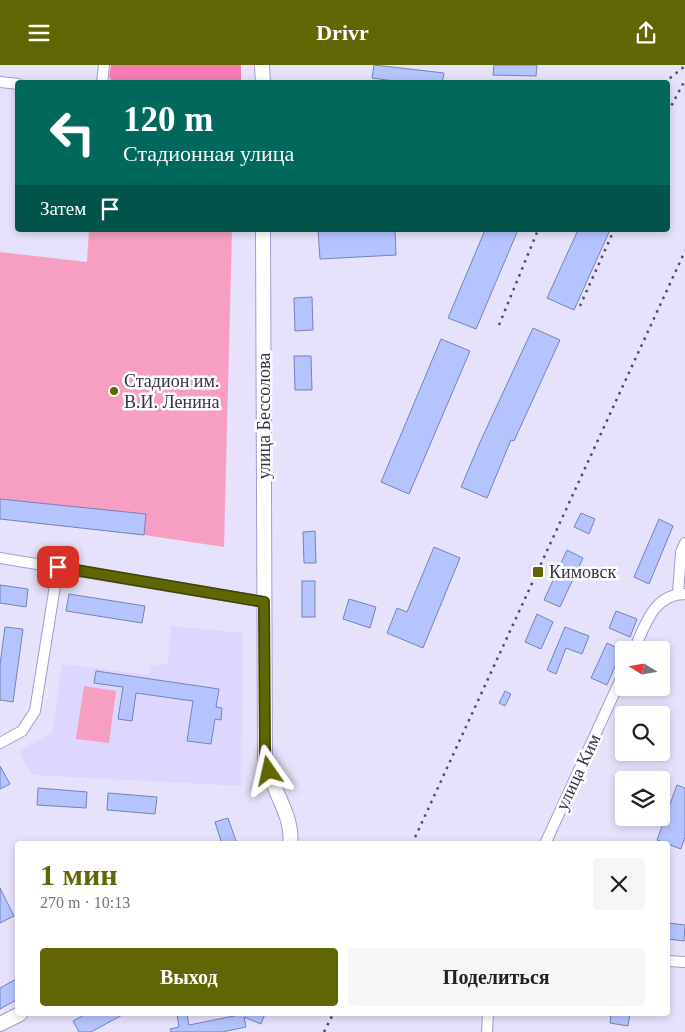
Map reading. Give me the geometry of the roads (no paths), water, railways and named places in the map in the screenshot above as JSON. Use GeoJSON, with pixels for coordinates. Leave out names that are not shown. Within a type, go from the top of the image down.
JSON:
{"type":"FeatureCollection","features":[{"type":"Feature","properties":{"kind":"main road"},"geometry":{"type":"LineString","coordinates":[[262,65],[262,80]]}},
{"type":"Feature","properties":{"kind":"main road","name":"улица Бессолова"},"geometry":{"type":"LineString","coordinates":[[263,232],[265,758],[292,835],[291,841]]}},
{"type":"Feature","properties":{"kind":"main road"},"geometry":{"type":"LineString","coordinates":[[0,1024],[16,1016]]}},
{"type":"Feature","properties":{"kind":"street"},"geometry":{"type":"LineString","coordinates":[[102,80],[104,65]]}},
{"type":"Feature","properties":{"kind":"street"},"geometry":{"type":"LineString","coordinates":[[0,82],[15,84]]}},
{"type":"Feature","properties":{"kind":"street"},"geometry":{"type":"LineString","coordinates":[[638,641],[653,610],[661,601],[681,594],[682,552],[685,543]]}},
{"type":"Feature","properties":{"kind":"street"},"geometry":{"type":"LineString","coordinates":[[0,558],[264,602]]}},
{"type":"Feature","properties":{"kind":"street"},"geometry":{"type":"LineString","coordinates":[[0,743],[22,731],[35,711],[58,567]]}},
{"type":"Feature","properties":{"kind":"street","name":"улица Ким"},"geometry":{"type":"LineString","coordinates":[[546,841],[615,692]]}},
{"type":"Feature","properties":{"kind":"street"},"geometry":{"type":"LineString","coordinates":[[670,961],[685,962]]}},
{"type":"Feature","properties":{"kind":"street"},"geometry":{"type":"LineString","coordinates":[[487,1032],[488,1016]]}},
{"type":"Feature","properties":{"kind":"railway"},"geometry":{"type":"LineString","coordinates":[[668,80],[685,66]]}},
{"type":"Feature","properties":{"kind":"railway"},"geometry":{"type":"LineString","coordinates":[[670,108],[685,80]]}},
{"type":"Feature","properties":{"kind":"railway"},"geometry":{"type":"LineString","coordinates":[[499,325],[537,232]]}},
{"type":"Feature","properties":{"kind":"railway"},"geometry":{"type":"LineString","coordinates":[[580,306],[613,232]]}},
{"type":"Feature","properties":{"kind":"railway"},"geometry":{"type":"LineString","coordinates":[[413,841],[685,251]]}},
{"type":"Feature","properties":{"kind":"railway"},"geometry":{"type":"LineString","coordinates":[[324,1032],[332,1016]]}},
{"type":"Feature","properties":{"kind":"place","name":"Стадион им. В.И. Ленина"},"geometry":{"type":"Point","coordinates":[114,391]}},
{"type":"Feature","properties":{"kind":"place","name":"Кимовск"},"geometry":{"type":"Point","coordinates":[538,572]}}]}
